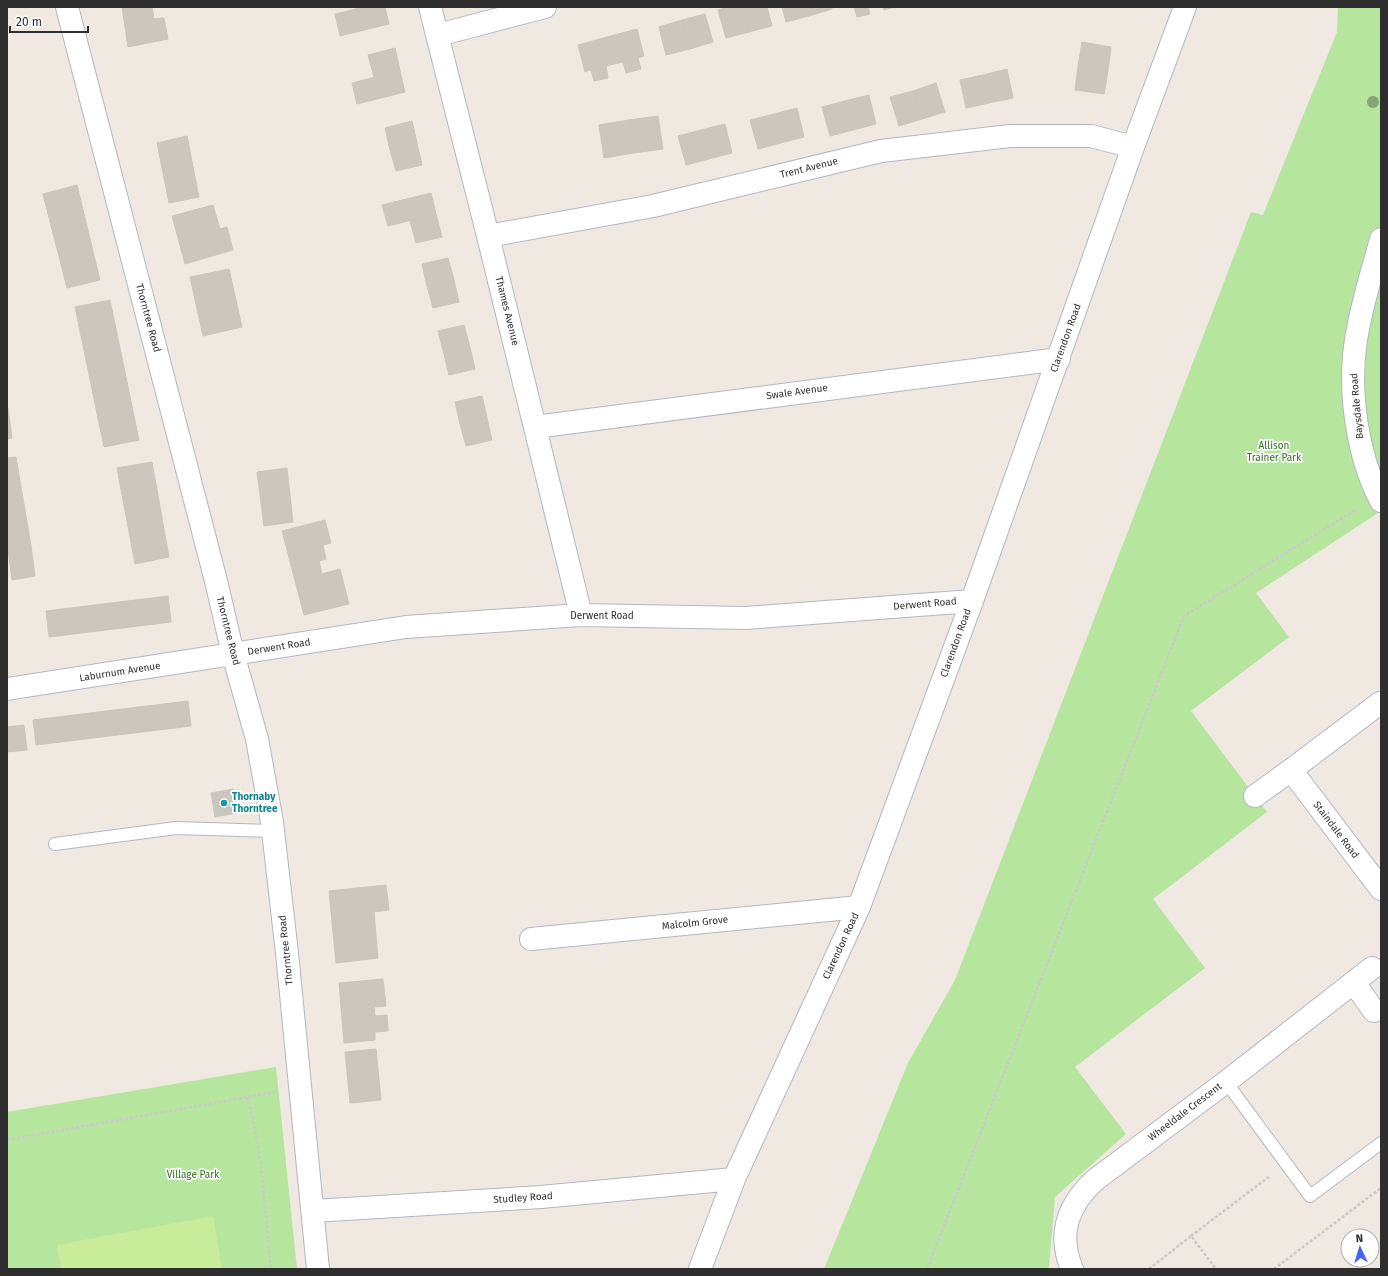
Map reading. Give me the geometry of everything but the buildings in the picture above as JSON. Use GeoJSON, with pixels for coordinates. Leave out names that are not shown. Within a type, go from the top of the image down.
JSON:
{"type":"FeatureCollection","features":[{"type":"Feature","properties":{"kind":"street","name":"Thorntree Road"},"geometry":{"type":"LineString","coordinates":[[67,7],[214,574],[233,654],[257,739],[272,832],[287,953],[318,1269]]}},
{"type":"Feature","properties":{"kind":"street","name":"Thames Avenue"},"geometry":{"type":"LineString","coordinates":[[430,7],[581,615]]}},
{"type":"Feature","properties":{"kind":"street"},"geometry":{"type":"LineString","coordinates":[[438,35],[545,7]]}},
{"type":"Feature","properties":{"kind":"street","name":"Clarendon Road"},"geometry":{"type":"LineString","coordinates":[[700,1269],[734,1179],[859,907],[972,601],[1133,147],[1185,7]]}},
{"type":"Feature","properties":{"kind":"street","name":"Trent Avenue"},"geometry":{"type":"LineString","coordinates":[[488,236],[653,206],[881,151],[1010,136],[1091,136],[1133,147]]}},
{"type":"Feature","properties":{"kind":"street","name":"Baysdale Road"},"geometry":{"type":"LineString","coordinates":[[1380,498],[1363,458],[1357,425],[1353,380],[1355,341],[1364,300],[1381,240]]}},
{"type":"Feature","properties":{"kind":"street","name":"Swale Avenue"},"geometry":{"type":"LineString","coordinates":[[535,427],[1059,358]]}},
{"type":"Feature","properties":{"kind":"street","name":"Derwent Road"},"geometry":{"type":"LineString","coordinates":[[233,654],[406,627],[581,615],[746,618],[972,601]]}},
{"type":"Feature","properties":{"kind":"street","name":"Laburnum Avenue"},"geometry":{"type":"LineString","coordinates":[[7,689],[233,654]]}},
{"type":"Feature","properties":{"kind":"street"},"geometry":{"type":"LineString","coordinates":[[1255,796],[1380,703]]}},
{"type":"Feature","properties":{"kind":"street","name":"Staindale Road"},"geometry":{"type":"LineString","coordinates":[[1290,770],[1381,889]]}},
{"type":"Feature","properties":{"kind":"street","name":"Malcolm Grove"},"geometry":{"type":"LineString","coordinates":[[531,939],[859,907]]}},
{"type":"Feature","properties":{"kind":"street","name":"Wheeldale Crescent"},"geometry":{"type":"LineString","coordinates":[[1072,1269],[1066,1248],[1067,1224],[1071,1210],[1078,1198],[1095,1180],[1226,1082],[1372,968]]}},
{"type":"Feature","properties":{"kind":"street"},"geometry":{"type":"LineString","coordinates":[[1354,983],[1374,1011]]}},
{"type":"Feature","properties":{"kind":"street","name":"Studley Road"},"geometry":{"type":"LineString","coordinates":[[313,1211],[541,1197],[734,1179]]}},
{"type":"Feature","properties":{"kind":"lane"},"geometry":{"type":"LineString","coordinates":[[55,844],[176,828],[272,832]]}},
{"type":"Feature","properties":{"kind":"lane"},"geometry":{"type":"LineString","coordinates":[[1226,1082],[1310,1196],[1381,1143]]}},
{"type":"Feature","properties":{"kind":"path"},"geometry":{"type":"LineString","coordinates":[[928,1269],[1184,616],[1380,498]]}},
{"type":"Feature","properties":{"kind":"path"},"geometry":{"type":"LineString","coordinates":[[7,1140],[300,1087]]}},
{"type":"Feature","properties":{"kind":"path"},"geometry":{"type":"LineString","coordinates":[[247,1097],[252,1115],[262,1178],[271,1269]]}},
{"type":"Feature","properties":{"kind":"path"},"geometry":{"type":"LineString","coordinates":[[1149,1269],[1286,1163]]}},
{"type":"Feature","properties":{"kind":"path"},"geometry":{"type":"LineString","coordinates":[[1274,1269],[1381,1188]]}},
{"type":"Feature","properties":{"kind":"path"},"geometry":{"type":"LineString","coordinates":[[1191,1236],[1216,1269]]}},
{"type":"Feature","properties":{"kind":"green space","name":"Allison Trainer Park"},"geometry":{"type":"Polygon","coordinates":[[[1338,7],[1381,7],[1381,511],[1256,593],[1289,637],[1191,711],[1267,812],[1153,899],[1205,968],[1075,1067],[1126,1134],[1055,1197],[1049,1267],[1046,1269],[824,1269],[908,1063],[955,980],[1251,212],[1263,215],[1337,32],[1338,7]]]}},
{"type":"Feature","properties":{"kind":"green space","name":"Village Park"},"geometry":{"type":"Polygon","coordinates":[[[276,1067],[297,1269],[7,1269],[7,1112],[276,1067]]]}},
{"type":"Feature","properties":{"kind":"green space"},"geometry":{"type":"Polygon","coordinates":[[[213,1216],[222,1269],[61,1269],[57,1245],[213,1216]]]}},
{"type":"Feature","properties":{"kind":"place","name":"Thornaby Thorntree"},"geometry":{"type":"Point","coordinates":[224,803]}}]}
